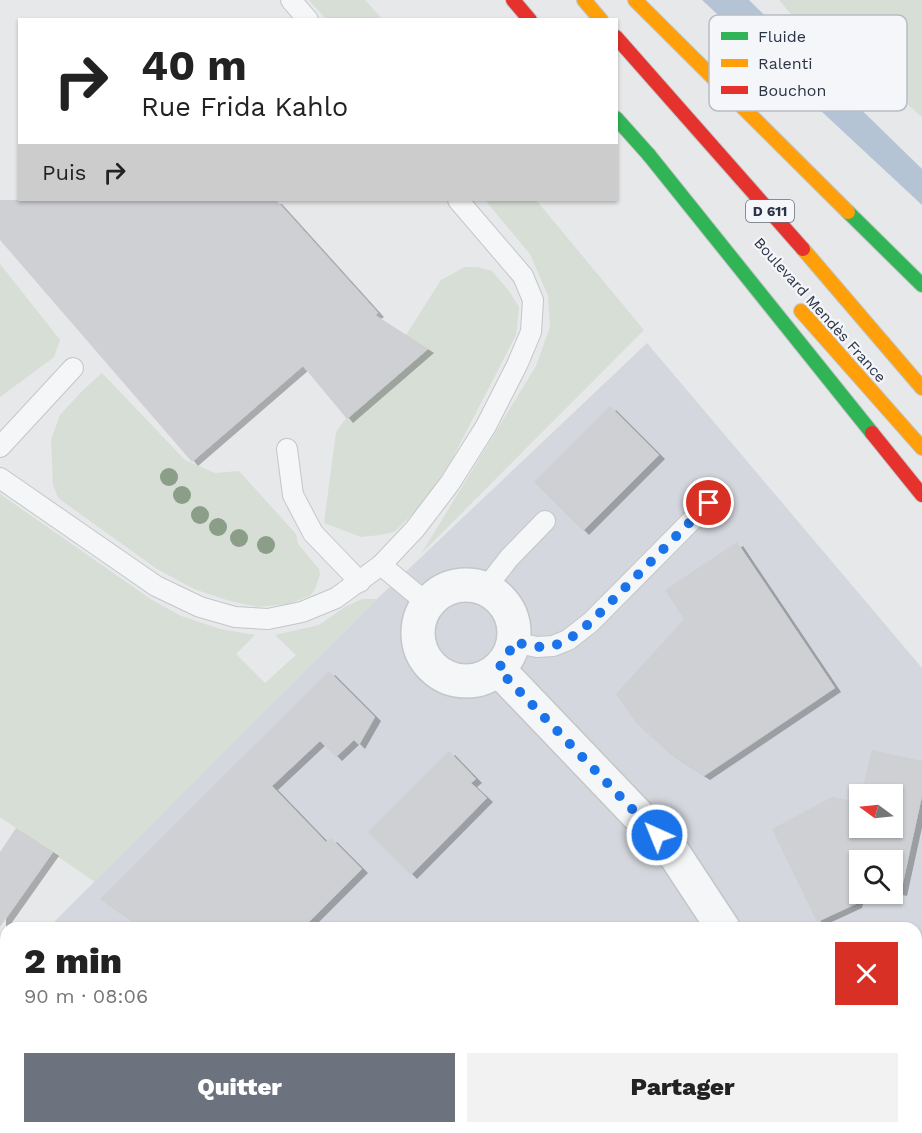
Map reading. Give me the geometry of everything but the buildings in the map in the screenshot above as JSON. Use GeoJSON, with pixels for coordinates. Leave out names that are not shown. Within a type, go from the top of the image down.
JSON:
{"type":"FeatureCollection","features":[{"type":"Feature","properties":{"kind":"main road"},"geometry":{"type":"LineString","coordinates":[[513,0],[528,18]]}},
{"type":"Feature","properties":{"kind":"main road"},"geometry":{"type":"LineString","coordinates":[[584,0],[599,18]]}},
{"type":"Feature","properties":{"kind":"main road"},"geometry":{"type":"LineString","coordinates":[[634,0],[709,75]]}},
{"type":"Feature","properties":{"kind":"main road","name":"Boulevard Mendès France"},"geometry":{"type":"LineString","coordinates":[[618,39],[922,388]]}},
{"type":"Feature","properties":{"kind":"main road"},"geometry":{"type":"LineString","coordinates":[[745,111],[922,285]]}},
{"type":"Feature","properties":{"kind":"main road","name":"Boulevard Mendès France"},"geometry":{"type":"LineString","coordinates":[[618,120],[738,244]]}},
{"type":"Feature","properties":{"kind":"main road"},"geometry":{"type":"LineString","coordinates":[[650,155],[922,495]]}},
{"type":"Feature","properties":{"kind":"main road","name":"Boulevard Mendès France"},"geometry":{"type":"LineString","coordinates":[[793,301],[922,448]]}},
{"type":"Feature","properties":{"kind":"street"},"geometry":{"type":"LineString","coordinates":[[470,585],[485,589],[498,598],[508,610],[513,625],[506,655],[485,678],[469,682],[453,680],[440,674],[427,663],[420,650],[417,633],[420,618],[428,604],[439,593],[454,586],[470,585]]}},
{"type":"Feature","properties":{"kind":"street"},"geometry":{"type":"LineString","coordinates":[[506,655],[673,852],[719,922]]}},
{"type":"Feature","properties":{"kind":"lane"},"geometry":{"type":"LineString","coordinates":[[291,0],[306,18]]}},
{"type":"Feature","properties":{"kind":"lane"},"geometry":{"type":"LineString","coordinates":[[0,478],[156,586],[200,607],[235,616],[268,620],[303,612],[336,598],[381,565],[415,529],[450,483],[486,426],[531,332],[533,300],[523,276],[459,201]]}},
{"type":"Feature","properties":{"kind":"lane"},"geometry":{"type":"LineString","coordinates":[[0,447],[73,368]]}},
{"type":"Feature","properties":{"kind":"lane"},"geometry":{"type":"LineString","coordinates":[[287,449],[293,495],[313,533],[360,582]]}},
{"type":"Feature","properties":{"kind":"lane"},"geometry":{"type":"LineString","coordinates":[[506,655],[537,647],[553,646],[568,640],[591,622],[709,503]]}},
{"type":"Feature","properties":{"kind":"lane"},"geometry":{"type":"LineString","coordinates":[[485,589],[509,558],[545,521]]}},
{"type":"Feature","properties":{"kind":"lane"},"geometry":{"type":"LineString","coordinates":[[381,565],[428,604]]}},
{"type":"Feature","properties":{"kind":"shaded area"},"geometry":{"type":"Polygon","coordinates":[[[309,0],[365,0],[381,18],[325,18],[309,0]]]}},
{"type":"Feature","properties":{"kind":"shaded area"},"geometry":{"type":"Polygon","coordinates":[[[779,0],[922,0],[922,117],[907,104],[907,15],[792,15],[779,0]]]}},
{"type":"Feature","properties":{"kind":"shaded area"},"geometry":{"type":"Polygon","coordinates":[[[486,201],[537,201],[644,330],[421,554],[536,366],[550,327],[548,296],[530,254],[486,201]]]}},
{"type":"Feature","properties":{"kind":"shaded area"},"geometry":{"type":"Polygon","coordinates":[[[0,264],[60,340],[54,357],[0,397],[0,264]]]}},
{"type":"Feature","properties":{"kind":"shaded area"},"geometry":{"type":"Polygon","coordinates":[[[465,267],[492,271],[519,307],[516,335],[451,461],[420,507],[394,532],[361,537],[324,523],[336,432],[406,335],[441,280],[465,267]]]}},
{"type":"Feature","properties":{"kind":"shaded area"},"geometry":{"type":"Polygon","coordinates":[[[647,343],[922,668],[922,922],[54,922],[377,599],[647,343]]]}},
{"type":"Feature","properties":{"kind":"shaded area"},"geometry":{"type":"Polygon","coordinates":[[[102,373],[185,460],[215,473],[239,471],[296,534],[298,544],[319,569],[320,575],[310,596],[288,604],[258,607],[230,601],[194,589],[157,569],[58,498],[53,485],[51,440],[60,415],[102,373]]]}},
{"type":"Feature","properties":{"kind":"shaded area"},"geometry":{"type":"Polygon","coordinates":[[[0,494],[152,600],[181,616],[220,629],[255,635],[236,654],[265,683],[296,655],[275,635],[319,625],[345,607],[362,599],[377,599],[95,882],[0,817],[0,494]]]}},
{"type":"Feature","properties":{"kind":"water"},"geometry":{"type":"Polygon","coordinates":[[[702,0],[749,0],[764,15],[718,15],[702,0]]]}},
{"type":"Feature","properties":{"kind":"water"},"geometry":{"type":"Polygon","coordinates":[[[821,111],[863,111],[922,169],[922,205],[821,111]]]}},
{"type":"Feature","properties":{"kind":"traffic: fast"},"geometry":{"type":"LineString","coordinates":[[618,120],[649,155]]}},
{"type":"Feature","properties":{"kind":"traffic: fast"},"geometry":{"type":"LineString","coordinates":[[649,155],[872,433]]}},
{"type":"Feature","properties":{"kind":"traffic: fast"},"geometry":{"type":"LineString","coordinates":[[848,212],[922,285]]}},
{"type":"Feature","properties":{"kind":"traffic: slow"},"geometry":{"type":"LineString","coordinates":[[584,0],[599,18]]}},
{"type":"Feature","properties":{"kind":"traffic: slow"},"geometry":{"type":"LineString","coordinates":[[635,0],[709,74]]}},
{"type":"Feature","properties":{"kind":"traffic: slow"},"geometry":{"type":"LineString","coordinates":[[747,111],[848,212]]}},
{"type":"Feature","properties":{"kind":"traffic: slow"},"geometry":{"type":"LineString","coordinates":[[803,249],[922,388]]}},
{"type":"Feature","properties":{"kind":"traffic: slow"},"geometry":{"type":"LineString","coordinates":[[801,311],[922,448]]}},
{"type":"Feature","properties":{"kind":"traffic: jam"},"geometry":{"type":"LineString","coordinates":[[513,0],[528,18]]}},
{"type":"Feature","properties":{"kind":"traffic: jam"},"geometry":{"type":"LineString","coordinates":[[618,39],[803,249]]}},
{"type":"Feature","properties":{"kind":"traffic: jam"},"geometry":{"type":"LineString","coordinates":[[872,433],[922,495]]}},
{"type":"Feature","properties":{"kind":"route"},"geometry":{"type":"LineString","coordinates":[[657,835],[498,669],[508,656],[513,642],[537,647],[553,646],[568,640],[591,622],[709,503]]}}]}
